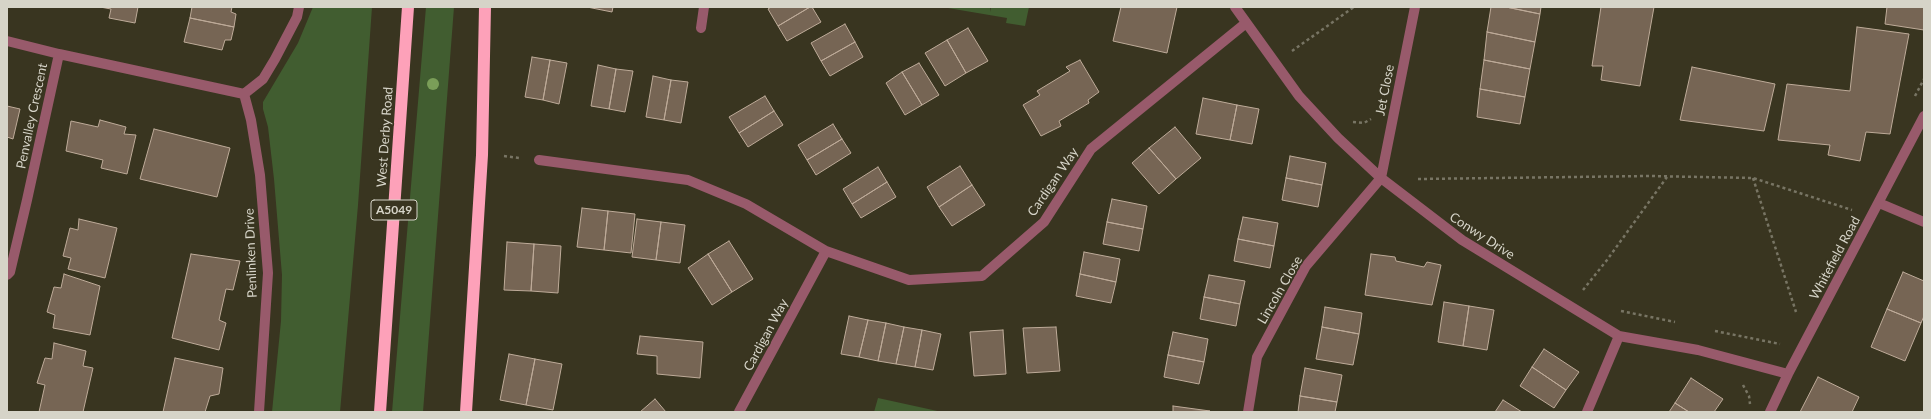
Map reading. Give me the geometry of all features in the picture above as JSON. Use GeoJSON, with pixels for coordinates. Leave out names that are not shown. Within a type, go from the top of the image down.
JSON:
{"type":"FeatureCollection","features":[{"type":"Feature","properties":{"kind":"highway","name":"West Derby Road"},"geometry":{"type":"LineString","coordinates":[[380,412],[408,7]]}},
{"type":"Feature","properties":{"kind":"highway"},"geometry":{"type":"LineString","coordinates":[[466,412],[482,155],[485,7]]}},
{"type":"Feature","properties":{"kind":"street"},"geometry":{"type":"LineString","coordinates":[[7,41],[59,54],[244,94],[263,79],[297,17],[299,7]]}},
{"type":"Feature","properties":{"kind":"street"},"geometry":{"type":"LineString","coordinates":[[701,28],[704,7]]}},
{"type":"Feature","properties":{"kind":"street","name":"Conwy Drive"},"geometry":{"type":"LineString","coordinates":[[1235,7],[1299,96],[1338,138],[1381,178],[1462,240],[1620,336],[1698,350],[1788,374]]}},
{"type":"Feature","properties":{"kind":"street","name":"Jet Close"},"geometry":{"type":"LineString","coordinates":[[1381,178],[1415,7]]}},
{"type":"Feature","properties":{"kind":"street","name":"Cardigan Way"},"geometry":{"type":"LineString","coordinates":[[739,412],[826,251],[909,280],[982,276],[1044,222],[1091,149],[1246,23]]}},
{"type":"Feature","properties":{"kind":"street","name":"Penvalley Crescent"},"geometry":{"type":"LineString","coordinates":[[7,275],[10,272],[59,54]]}},
{"type":"Feature","properties":{"kind":"street","name":"Penlinken Drive"},"geometry":{"type":"LineString","coordinates":[[244,94],[252,120],[260,175],[268,273],[259,412]]}},
{"type":"Feature","properties":{"kind":"street","name":"Whitefield Road"},"geometry":{"type":"LineString","coordinates":[[1770,412],[1788,374],[1924,116]]}},
{"type":"Feature","properties":{"kind":"street"},"geometry":{"type":"LineString","coordinates":[[540,160],[688,180],[746,204],[826,251]]}},
{"type":"Feature","properties":{"kind":"street","name":"Lincoln Close"},"geometry":{"type":"LineString","coordinates":[[1248,412],[1257,356],[1306,266],[1381,178]]}},
{"type":"Feature","properties":{"kind":"street"},"geometry":{"type":"LineString","coordinates":[[1879,203],[1924,222]]}},
{"type":"Feature","properties":{"kind":"street"},"geometry":{"type":"LineString","coordinates":[[1587,412],[1620,336]]}},
{"type":"Feature","properties":{"kind":"path"},"geometry":{"type":"LineString","coordinates":[[1292,51],[1354,7]]}},
{"type":"Feature","properties":{"kind":"path"},"geometry":{"type":"LineString","coordinates":[[1287,46],[1296,58]]}},
{"type":"Feature","properties":{"kind":"path"},"geometry":{"type":"LineString","coordinates":[[1914,100],[1924,79]]}},
{"type":"Feature","properties":{"kind":"path"},"geometry":{"type":"LineString","coordinates":[[1350,121],[1364,123],[1375,114]]}},
{"type":"Feature","properties":{"kind":"path"},"geometry":{"type":"LineString","coordinates":[[482,155],[540,160]]}},
{"type":"Feature","properties":{"kind":"path"},"geometry":{"type":"LineString","coordinates":[[1586,295],[1581,292],[1607,260],[1668,176]]}},
{"type":"Feature","properties":{"kind":"path"},"geometry":{"type":"LineString","coordinates":[[1415,179],[1668,176],[1753,178],[1856,211]]}},
{"type":"Feature","properties":{"kind":"path"},"geometry":{"type":"LineString","coordinates":[[1753,178],[1798,318]]}},
{"type":"Feature","properties":{"kind":"path"},"geometry":{"type":"LineString","coordinates":[[1616,310],[1677,323]]}},
{"type":"Feature","properties":{"kind":"path"},"geometry":{"type":"LineString","coordinates":[[1707,329],[1784,345]]}},
{"type":"Feature","properties":{"kind":"green space"},"geometry":{"type":"Polygon","coordinates":[[[313,7],[372,7],[358,205],[340,412],[272,412],[281,321],[282,275],[274,179],[268,127],[263,109],[263,102],[298,43],[313,7]]]}},
{"type":"Feature","properties":{"kind":"green space"},"geometry":{"type":"Polygon","coordinates":[[[426,7],[454,7],[423,412],[392,412],[426,7]]]}},
{"type":"Feature","properties":{"kind":"green space"},"geometry":{"type":"Polygon","coordinates":[[[942,7],[990,7],[990,12],[991,7],[1029,7],[1025,26],[1006,23],[1007,18],[942,7]]]}},
{"type":"Feature","properties":{"kind":"green space"},"geometry":{"type":"Polygon","coordinates":[[[878,398],[942,412],[874,412],[878,398]]]}},
{"type":"Feature","properties":{"kind":"building"},"geometry":{"type":"Polygon","coordinates":[[[100,7],[138,7],[135,23],[109,18],[111,9],[100,7]]]}},
{"type":"Feature","properties":{"kind":"building"},"geometry":{"type":"Polygon","coordinates":[[[192,7],[232,7],[231,12],[236,14],[234,27],[190,18],[192,7]]]}},
{"type":"Feature","properties":{"kind":"building"},"geometry":{"type":"Polygon","coordinates":[[[587,7],[613,7],[612,12],[587,7]]]}},
{"type":"Feature","properties":{"kind":"building"},"geometry":{"type":"Polygon","coordinates":[[[771,7],[810,7],[778,26],[768,9],[771,7]]]}},
{"type":"Feature","properties":{"kind":"building"},"geometry":{"type":"Polygon","coordinates":[[[812,7],[821,22],[787,41],[778,26],[812,7]]]}},
{"type":"Feature","properties":{"kind":"building"},"geometry":{"type":"Polygon","coordinates":[[[1121,7],[1177,7],[1167,53],[1113,41],[1121,7]]]}},
{"type":"Feature","properties":{"kind":"building"},"geometry":{"type":"Polygon","coordinates":[[[1491,7],[1506,7],[1540,14],[1535,42],[1487,32],[1491,7]]]}},
{"type":"Feature","properties":{"kind":"building"},"geometry":{"type":"Polygon","coordinates":[[[1506,7],[1541,7],[1540,14],[1506,7]]]}},
{"type":"Feature","properties":{"kind":"building"},"geometry":{"type":"Polygon","coordinates":[[[1601,7],[1654,7],[1640,86],[1601,80],[1603,66],[1592,66],[1601,7]]]}},
{"type":"Feature","properties":{"kind":"building"},"geometry":{"type":"Polygon","coordinates":[[[1887,7],[1924,7],[1924,30],[1885,24],[1887,7]]]}},
{"type":"Feature","properties":{"kind":"building"},"geometry":{"type":"Polygon","coordinates":[[[190,18],[234,27],[231,40],[225,40],[222,50],[184,42],[190,18]]]}},
{"type":"Feature","properties":{"kind":"building"},"geometry":{"type":"Polygon","coordinates":[[[845,24],[855,42],[821,61],[811,43],[845,24]]]}},
{"type":"Feature","properties":{"kind":"building"},"geometry":{"type":"Polygon","coordinates":[[[1857,27],[1909,34],[1890,134],[1866,132],[1860,161],[1828,155],[1830,145],[1778,140],[1787,84],[1850,91],[1857,27]]]}},
{"type":"Feature","properties":{"kind":"building"},"geometry":{"type":"Polygon","coordinates":[[[968,28],[988,61],[966,73],[947,40],[968,28]]]}},
{"type":"Feature","properties":{"kind":"building"},"geometry":{"type":"Polygon","coordinates":[[[1487,32],[1535,42],[1530,69],[1484,60],[1487,32]]]}},
{"type":"Feature","properties":{"kind":"building"},"geometry":{"type":"Polygon","coordinates":[[[947,40],[966,73],[945,86],[925,53],[947,40]]]}},
{"type":"Feature","properties":{"kind":"building"},"geometry":{"type":"Polygon","coordinates":[[[855,42],[863,57],[830,76],[821,61],[855,42]]]}},
{"type":"Feature","properties":{"kind":"building"},"geometry":{"type":"Polygon","coordinates":[[[532,57],[550,60],[543,100],[525,97],[532,57]]]}},
{"type":"Feature","properties":{"kind":"building"},"geometry":{"type":"Polygon","coordinates":[[[550,60],[567,63],[559,104],[543,100],[550,60]]]}},
{"type":"Feature","properties":{"kind":"building"},"geometry":{"type":"Polygon","coordinates":[[[1080,60],[1099,92],[1088,100],[1089,103],[1059,121],[1061,126],[1041,136],[1023,105],[1040,95],[1037,91],[1070,71],[1066,67],[1080,60]]]}},
{"type":"Feature","properties":{"kind":"building"},"geometry":{"type":"Polygon","coordinates":[[[1484,60],[1530,69],[1525,97],[1480,89],[1484,60]]]}},
{"type":"Feature","properties":{"kind":"building"},"geometry":{"type":"Polygon","coordinates":[[[919,63],[939,95],[922,105],[902,72],[919,63]]]}},
{"type":"Feature","properties":{"kind":"building"},"geometry":{"type":"Polygon","coordinates":[[[598,65],[616,69],[609,109],[591,106],[598,65]]]}},
{"type":"Feature","properties":{"kind":"building"},"geometry":{"type":"Polygon","coordinates":[[[1692,67],[1775,84],[1764,131],[1680,120],[1692,67]]]}},
{"type":"Feature","properties":{"kind":"building"},"geometry":{"type":"Polygon","coordinates":[[[616,69],[633,71],[625,112],[609,109],[616,69]]]}},
{"type":"Feature","properties":{"kind":"building"},"geometry":{"type":"Polygon","coordinates":[[[902,72],[922,105],[905,115],[886,83],[902,72]]]}},
{"type":"Feature","properties":{"kind":"building"},"geometry":{"type":"Polygon","coordinates":[[[653,76],[671,80],[664,120],[646,117],[653,76]]]}},
{"type":"Feature","properties":{"kind":"building"},"geometry":{"type":"Polygon","coordinates":[[[671,80],[688,82],[681,123],[664,120],[671,80]]]}},
{"type":"Feature","properties":{"kind":"building"},"geometry":{"type":"Polygon","coordinates":[[[1480,89],[1525,97],[1520,124],[1477,117],[1480,89]]]}},
{"type":"Feature","properties":{"kind":"building"},"geometry":{"type":"Polygon","coordinates":[[[765,96],[774,111],[739,133],[729,117],[765,96]]]}},
{"type":"Feature","properties":{"kind":"building"},"geometry":{"type":"Polygon","coordinates":[[[1203,98],[1237,105],[1230,140],[1196,134],[1203,98]]]}},
{"type":"Feature","properties":{"kind":"building"},"geometry":{"type":"Polygon","coordinates":[[[1237,105],[1259,109],[1252,144],[1230,140],[1237,105]]]}},
{"type":"Feature","properties":{"kind":"building"},"geometry":{"type":"Polygon","coordinates":[[[7,106],[20,109],[13,139],[7,137],[7,106]]]}},
{"type":"Feature","properties":{"kind":"building"},"geometry":{"type":"Polygon","coordinates":[[[774,111],[783,125],[748,147],[739,133],[774,111]]]}},
{"type":"Feature","properties":{"kind":"building"},"geometry":{"type":"Polygon","coordinates":[[[100,120],[126,127],[124,134],[136,135],[127,174],[101,168],[103,160],[66,151],[71,121],[98,127],[100,120]]]}},
{"type":"Feature","properties":{"kind":"building"},"geometry":{"type":"Polygon","coordinates":[[[833,124],[842,139],[807,160],[798,145],[833,124]]]}},
{"type":"Feature","properties":{"kind":"building"},"geometry":{"type":"Polygon","coordinates":[[[1175,127],[1201,158],[1176,179],[1149,148],[1175,127]]]}},
{"type":"Feature","properties":{"kind":"building"},"geometry":{"type":"Polygon","coordinates":[[[154,129],[230,148],[217,197],[140,179],[154,129]]]}},
{"type":"Feature","properties":{"kind":"building"},"geometry":{"type":"Polygon","coordinates":[[[842,139],[851,153],[816,175],[807,160],[842,139]]]}},
{"type":"Feature","properties":{"kind":"building"},"geometry":{"type":"Polygon","coordinates":[[[1149,148],[1176,179],[1159,194],[1132,163],[1149,148]]]}},
{"type":"Feature","properties":{"kind":"building"},"geometry":{"type":"Polygon","coordinates":[[[1290,156],[1326,163],[1322,185],[1286,178],[1290,156]]]}},
{"type":"Feature","properties":{"kind":"building"},"geometry":{"type":"Polygon","coordinates":[[[960,166],[972,185],[939,207],[927,187],[960,166]]]}},
{"type":"Feature","properties":{"kind":"building"},"geometry":{"type":"Polygon","coordinates":[[[878,167],[887,182],[852,204],[843,189],[878,167]]]}},
{"type":"Feature","properties":{"kind":"building"},"geometry":{"type":"Polygon","coordinates":[[[1286,178],[1322,185],[1318,207],[1282,200],[1286,178]]]}},
{"type":"Feature","properties":{"kind":"building"},"geometry":{"type":"Polygon","coordinates":[[[887,182],[896,197],[861,218],[852,204],[887,182]]]}},
{"type":"Feature","properties":{"kind":"building"},"geometry":{"type":"Polygon","coordinates":[[[972,185],[985,205],[952,226],[939,207],[972,185]]]}},
{"type":"Feature","properties":{"kind":"building"},"geometry":{"type":"Polygon","coordinates":[[[1112,199],[1147,206],[1143,229],[1107,222],[1112,199]]]}},
{"type":"Feature","properties":{"kind":"building"},"geometry":{"type":"Polygon","coordinates":[[[582,208],[608,211],[604,250],[577,247],[582,208]]]}},
{"type":"Feature","properties":{"kind":"building"},"geometry":{"type":"Polygon","coordinates":[[[608,211],[635,214],[631,253],[604,250],[608,211]]]}},
{"type":"Feature","properties":{"kind":"building"},"geometry":{"type":"Polygon","coordinates":[[[1243,217],[1278,223],[1274,246],[1238,239],[1243,217]]]}},
{"type":"Feature","properties":{"kind":"building"},"geometry":{"type":"Polygon","coordinates":[[[79,219],[117,228],[105,278],[68,269],[71,258],[63,256],[70,228],[78,230],[79,219]]]}},
{"type":"Feature","properties":{"kind":"building"},"geometry":{"type":"Polygon","coordinates":[[[637,219],[661,222],[656,260],[632,257],[637,219]]]}},
{"type":"Feature","properties":{"kind":"building"},"geometry":{"type":"Polygon","coordinates":[[[661,222],[685,225],[680,263],[656,260],[661,222]]]}},
{"type":"Feature","properties":{"kind":"building"},"geometry":{"type":"Polygon","coordinates":[[[1107,222],[1143,229],[1139,251],[1103,244],[1107,222]]]}},
{"type":"Feature","properties":{"kind":"building"},"geometry":{"type":"Polygon","coordinates":[[[1238,239],[1274,246],[1270,268],[1234,261],[1238,239]]]}},
{"type":"Feature","properties":{"kind":"building"},"geometry":{"type":"Polygon","coordinates":[[[729,241],[753,279],[732,292],[708,254],[729,241]]]}},
{"type":"Feature","properties":{"kind":"building"},"geometry":{"type":"Polygon","coordinates":[[[507,242],[534,244],[531,291],[504,290],[507,242]]]}},
{"type":"Feature","properties":{"kind":"building"},"geometry":{"type":"Polygon","coordinates":[[[534,244],[561,246],[558,293],[531,291],[534,244]]]}},
{"type":"Feature","properties":{"kind":"building"},"geometry":{"type":"Polygon","coordinates":[[[1084,252],[1120,259],[1116,282],[1080,274],[1084,252]]]}},
{"type":"Feature","properties":{"kind":"building"},"geometry":{"type":"Polygon","coordinates":[[[191,254],[240,261],[233,290],[226,289],[219,320],[226,323],[219,350],[172,338],[191,254]]]}},
{"type":"Feature","properties":{"kind":"building"},"geometry":{"type":"Polygon","coordinates":[[[708,254],[732,292],[712,305],[688,268],[708,254]]]}},
{"type":"Feature","properties":{"kind":"building"},"geometry":{"type":"Polygon","coordinates":[[[1371,254],[1395,257],[1396,261],[1424,267],[1427,262],[1441,265],[1432,305],[1365,295],[1371,254]]]}},
{"type":"Feature","properties":{"kind":"building"},"geometry":{"type":"Polygon","coordinates":[[[1903,272],[1924,281],[1924,316],[1921,323],[1887,309],[1903,272]]]}},
{"type":"Feature","properties":{"kind":"building"},"geometry":{"type":"Polygon","coordinates":[[[64,274],[100,286],[90,335],[53,328],[55,315],[47,312],[54,287],[61,288],[64,274]]]}},
{"type":"Feature","properties":{"kind":"building"},"geometry":{"type":"Polygon","coordinates":[[[1080,274],[1116,282],[1111,303],[1076,296],[1080,274]]]}},
{"type":"Feature","properties":{"kind":"building"},"geometry":{"type":"Polygon","coordinates":[[[1209,275],[1245,281],[1240,304],[1204,297],[1209,275]]]}},
{"type":"Feature","properties":{"kind":"building"},"geometry":{"type":"Polygon","coordinates":[[[1204,297],[1240,304],[1236,326],[1200,319],[1204,297]]]}},
{"type":"Feature","properties":{"kind":"building"},"geometry":{"type":"Polygon","coordinates":[[[1444,302],[1469,306],[1463,346],[1438,342],[1444,302]]]}},
{"type":"Feature","properties":{"kind":"building"},"geometry":{"type":"Polygon","coordinates":[[[1469,306],[1494,310],[1487,350],[1463,346],[1469,306]]]}},
{"type":"Feature","properties":{"kind":"building"},"geometry":{"type":"Polygon","coordinates":[[[1325,307],[1362,313],[1359,334],[1322,327],[1325,307]]]}},
{"type":"Feature","properties":{"kind":"building"},"geometry":{"type":"Polygon","coordinates":[[[1887,309],[1921,323],[1905,361],[1871,347],[1887,309]]]}},
{"type":"Feature","properties":{"kind":"building"},"geometry":{"type":"Polygon","coordinates":[[[849,316],[868,320],[859,357],[841,354],[849,316]]]}},
{"type":"Feature","properties":{"kind":"building"},"geometry":{"type":"Polygon","coordinates":[[[868,320],[886,323],[878,361],[859,357],[868,320]]]}},
{"type":"Feature","properties":{"kind":"building"},"geometry":{"type":"Polygon","coordinates":[[[886,323],[904,327],[896,364],[878,361],[886,323]]]}},
{"type":"Feature","properties":{"kind":"building"},"geometry":{"type":"Polygon","coordinates":[[[904,327],[922,330],[915,367],[896,364],[904,327]]]}},
{"type":"Feature","properties":{"kind":"building"},"geometry":{"type":"Polygon","coordinates":[[[1056,327],[1060,371],[1027,373],[1023,328],[1056,327]]]}},
{"type":"Feature","properties":{"kind":"building"},"geometry":{"type":"Polygon","coordinates":[[[1322,327],[1359,334],[1353,365],[1316,359],[1322,327]]]}},
{"type":"Feature","properties":{"kind":"building"},"geometry":{"type":"Polygon","coordinates":[[[922,330],[941,334],[933,370],[915,367],[922,330]]]}},
{"type":"Feature","properties":{"kind":"building"},"geometry":{"type":"Polygon","coordinates":[[[1003,330],[1006,374],[974,376],[970,332],[1003,330]]]}},
{"type":"Feature","properties":{"kind":"building"},"geometry":{"type":"Polygon","coordinates":[[[1173,332],[1208,339],[1204,362],[1168,355],[1173,332]]]}},
{"type":"Feature","properties":{"kind":"building"},"geometry":{"type":"Polygon","coordinates":[[[640,336],[703,342],[700,378],[657,374],[657,356],[637,354],[640,336]]]}},
{"type":"Feature","properties":{"kind":"building"},"geometry":{"type":"Polygon","coordinates":[[[54,343],[86,351],[83,366],[93,368],[83,412],[39,412],[45,385],[37,383],[45,358],[52,359],[54,343]]]}},
{"type":"Feature","properties":{"kind":"building"},"geometry":{"type":"Polygon","coordinates":[[[1544,349],[1579,372],[1566,390],[1532,367],[1544,349]]]}},
{"type":"Feature","properties":{"kind":"building"},"geometry":{"type":"Polygon","coordinates":[[[509,354],[535,359],[526,405],[500,400],[509,354]]]}},
{"type":"Feature","properties":{"kind":"building"},"geometry":{"type":"Polygon","coordinates":[[[1168,355],[1204,362],[1199,384],[1164,377],[1168,355]]]}},
{"type":"Feature","properties":{"kind":"building"},"geometry":{"type":"Polygon","coordinates":[[[175,358],[223,368],[219,394],[210,396],[205,412],[163,412],[175,358]]]}},
{"type":"Feature","properties":{"kind":"building"},"geometry":{"type":"Polygon","coordinates":[[[535,359],[562,364],[553,410],[526,405],[535,359]]]}},
{"type":"Feature","properties":{"kind":"building"},"geometry":{"type":"Polygon","coordinates":[[[1532,367],[1566,390],[1554,408],[1520,386],[1532,367]]]}},
{"type":"Feature","properties":{"kind":"building"},"geometry":{"type":"Polygon","coordinates":[[[1305,368],[1342,375],[1337,402],[1300,396],[1305,368]]]}},
{"type":"Feature","properties":{"kind":"building"},"geometry":{"type":"Polygon","coordinates":[[[1818,377],[1859,397],[1852,412],[1800,412],[1818,377]]]}},
{"type":"Feature","properties":{"kind":"building"},"geometry":{"type":"Polygon","coordinates":[[[1691,378],[1723,399],[1714,412],[1689,412],[1675,403],[1691,378]]]}},
{"type":"Feature","properties":{"kind":"building"},"geometry":{"type":"Polygon","coordinates":[[[1300,396],[1337,402],[1335,412],[1298,412],[1300,396]]]}},
{"type":"Feature","properties":{"kind":"building"},"geometry":{"type":"Polygon","coordinates":[[[655,399],[666,412],[640,412],[655,399]]]}},
{"type":"Feature","properties":{"kind":"building"},"geometry":{"type":"Polygon","coordinates":[[[1503,400],[1522,412],[1495,412],[1503,400]]]}},
{"type":"Feature","properties":{"kind":"building"},"geometry":{"type":"Polygon","coordinates":[[[1675,403],[1689,412],[1669,412],[1675,403]]]}},
{"type":"Feature","properties":{"kind":"building"},"geometry":{"type":"Polygon","coordinates":[[[1173,406],[1210,411],[1173,412],[1173,406]]]}}]}
